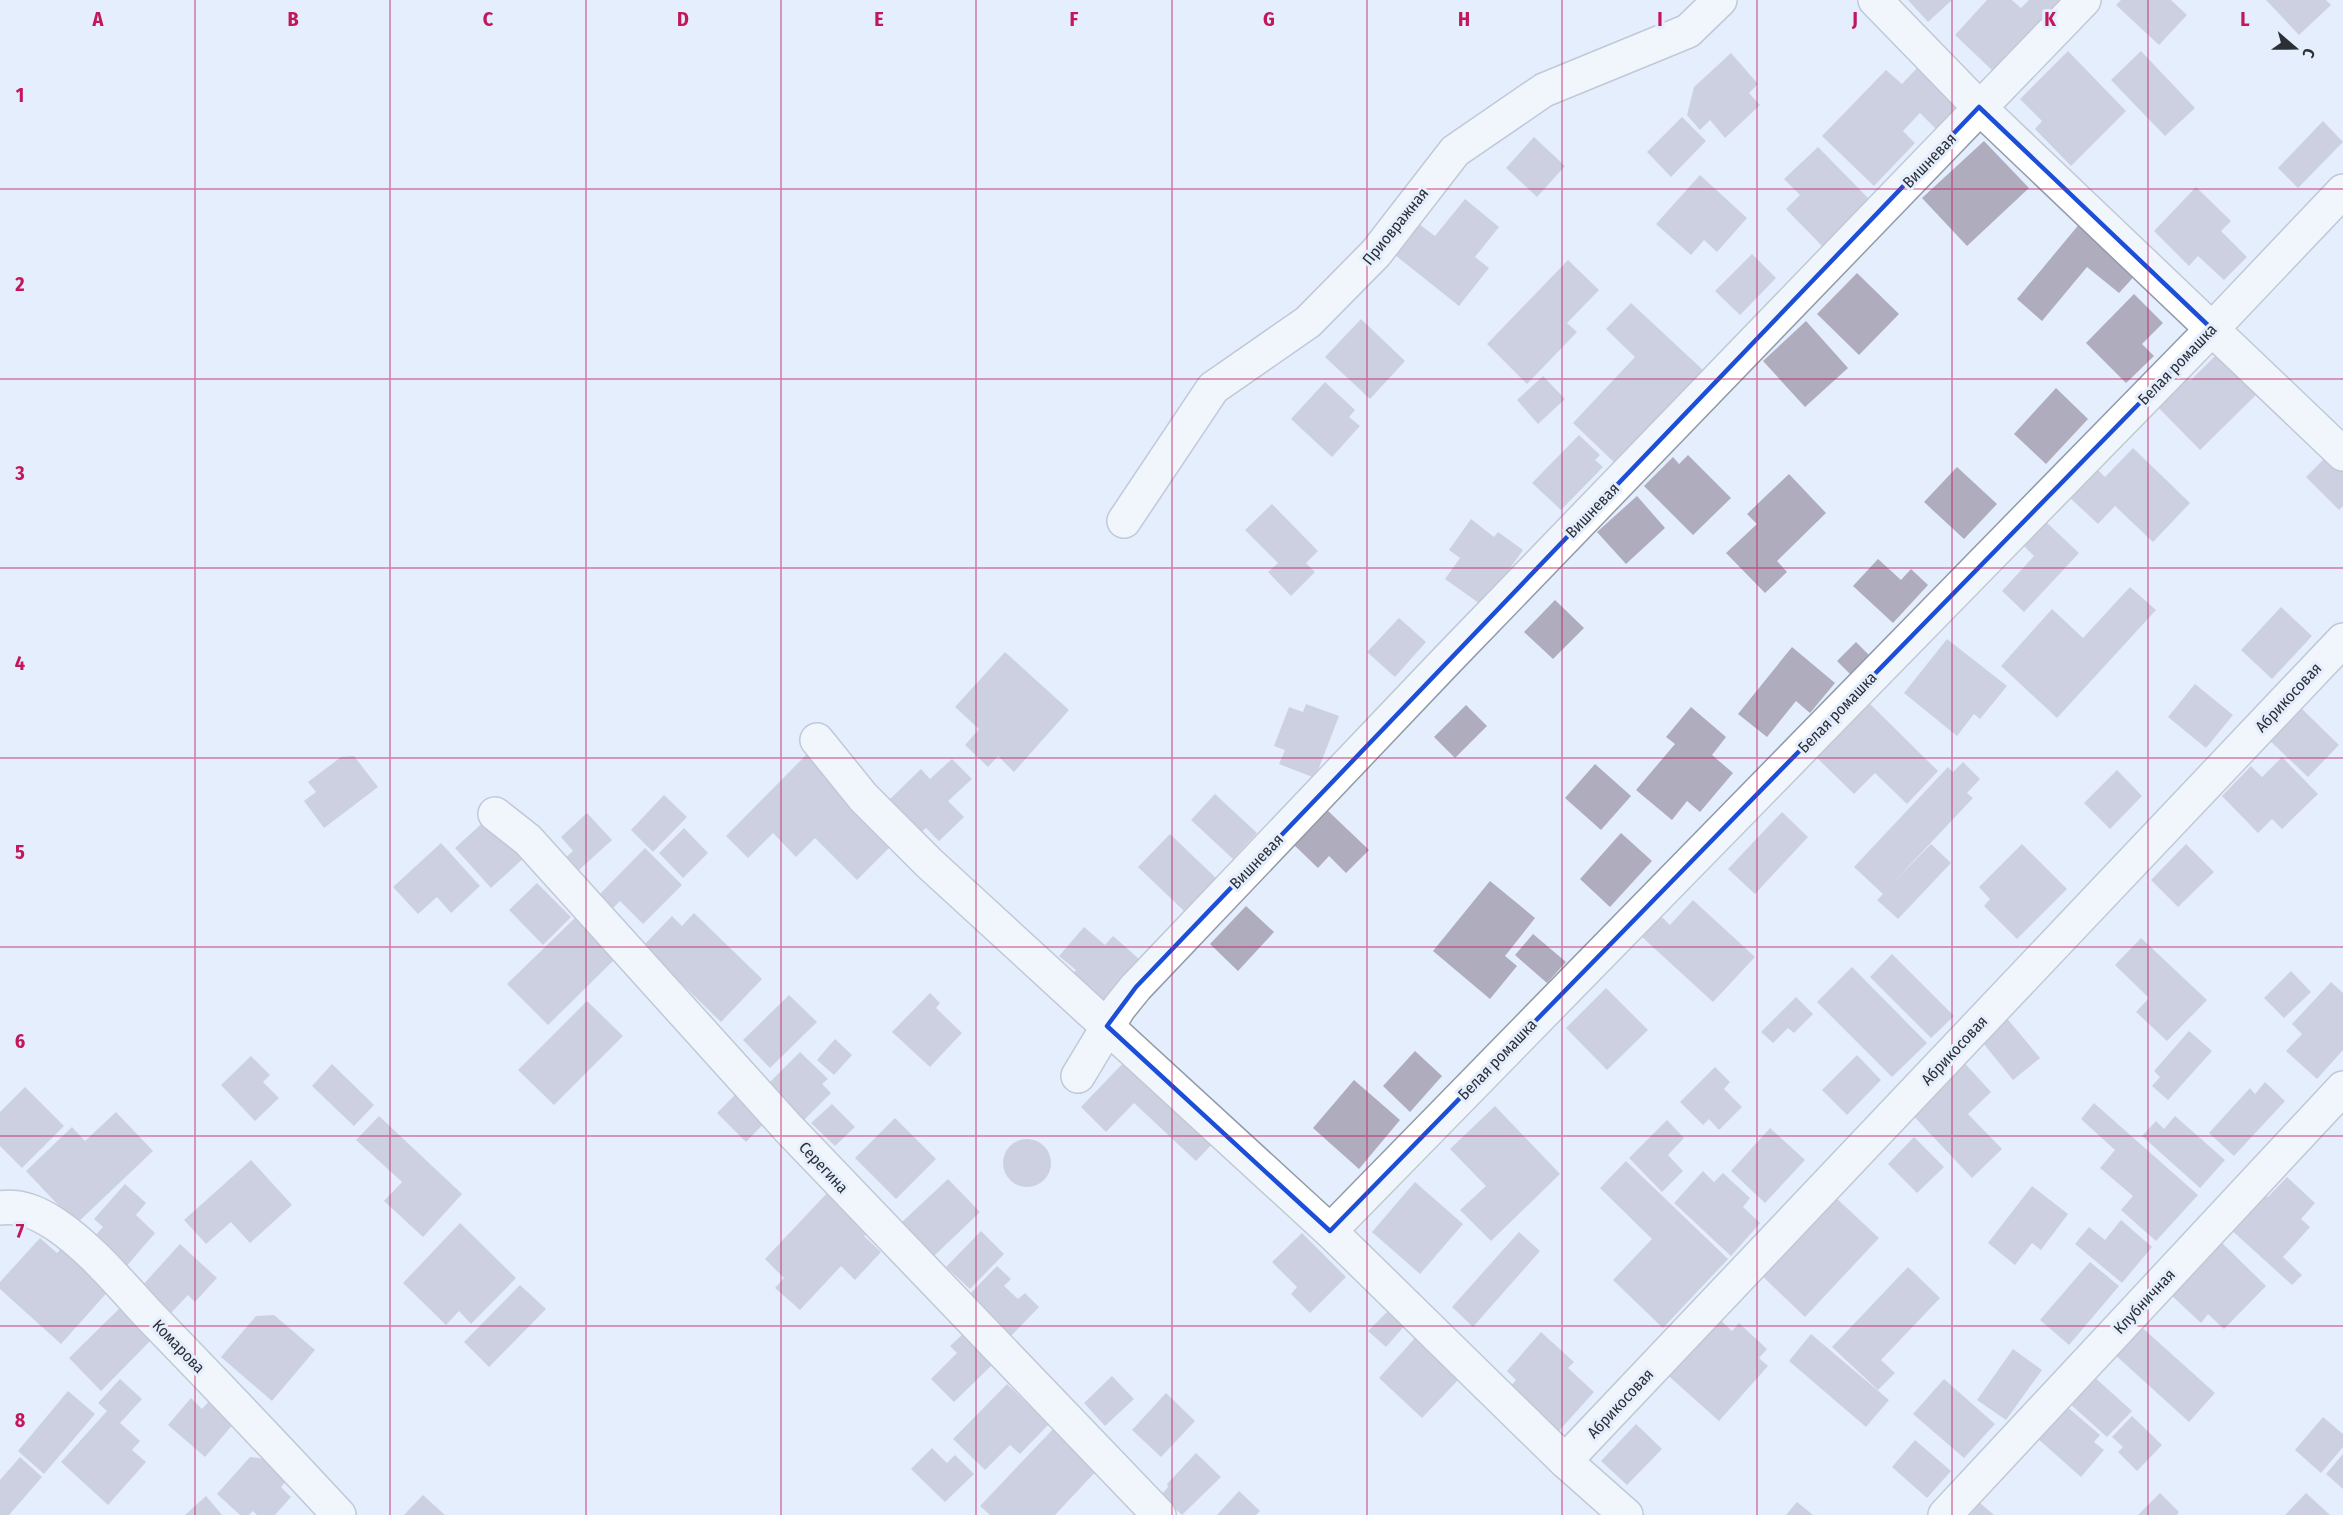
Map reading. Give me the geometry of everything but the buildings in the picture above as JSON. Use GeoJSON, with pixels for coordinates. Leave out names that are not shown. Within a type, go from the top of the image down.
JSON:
{"type":"FeatureCollection","features":[{"type":"Feature","properties":{"kind":"street","name":"Приовражная"},"geometry":{"type":"LineString","coordinates":[[1124,521],[1214,388],[1308,322],[1376,252],[1455,150],[1544,90],[1688,31],[1720,0]]}},
{"type":"Feature","properties":{"kind":"street"},"geometry":{"type":"LineString","coordinates":[[1875,0],[1980,108],[2343,454]]}},
{"type":"Feature","properties":{"kind":"street","name":"Вишневая"},"geometry":{"type":"LineString","coordinates":[[1078,1077],[1107,1026],[1136,987],[1447,660],[2084,0]]}},
{"type":"Feature","properties":{"kind":"street","name":"Белая ромашка"},"geometry":{"type":"LineString","coordinates":[[1329,1230],[2212,329],[2343,191]]}},
{"type":"Feature","properties":{"kind":"street","name":"Абрикосовая"},"geometry":{"type":"LineString","coordinates":[[1565,1461],[2343,640]]}},
{"type":"Feature","properties":{"kind":"street"},"geometry":{"type":"LineString","coordinates":[[816,740],[863,797],[929,863],[1329,1230],[1565,1461],[1626,1515]]}},
{"type":"Feature","properties":{"kind":"street","name":"Серегина"},"geometry":{"type":"LineString","coordinates":[[495,814],[528,840],[788,1128],[1159,1515]]}},
{"type":"Feature","properties":{"kind":"street","name":"Клубничная"},"geometry":{"type":"LineString","coordinates":[[1945,1515],[2343,1088]]}},
{"type":"Feature","properties":{"kind":"street","name":"Комарова"},"geometry":{"type":"LineString","coordinates":[[0,1208],[9,1207],[33,1211],[57,1226],[87,1250],[339,1515]]}},
{"type":"Feature","properties":{"kind":"highlighted area"},"geometry":{"type":"Polygon","coordinates":[[[1979,107],[2212,329],[1330,1231],[1107,1026],[1136,987],[1979,107]]]}}]}
